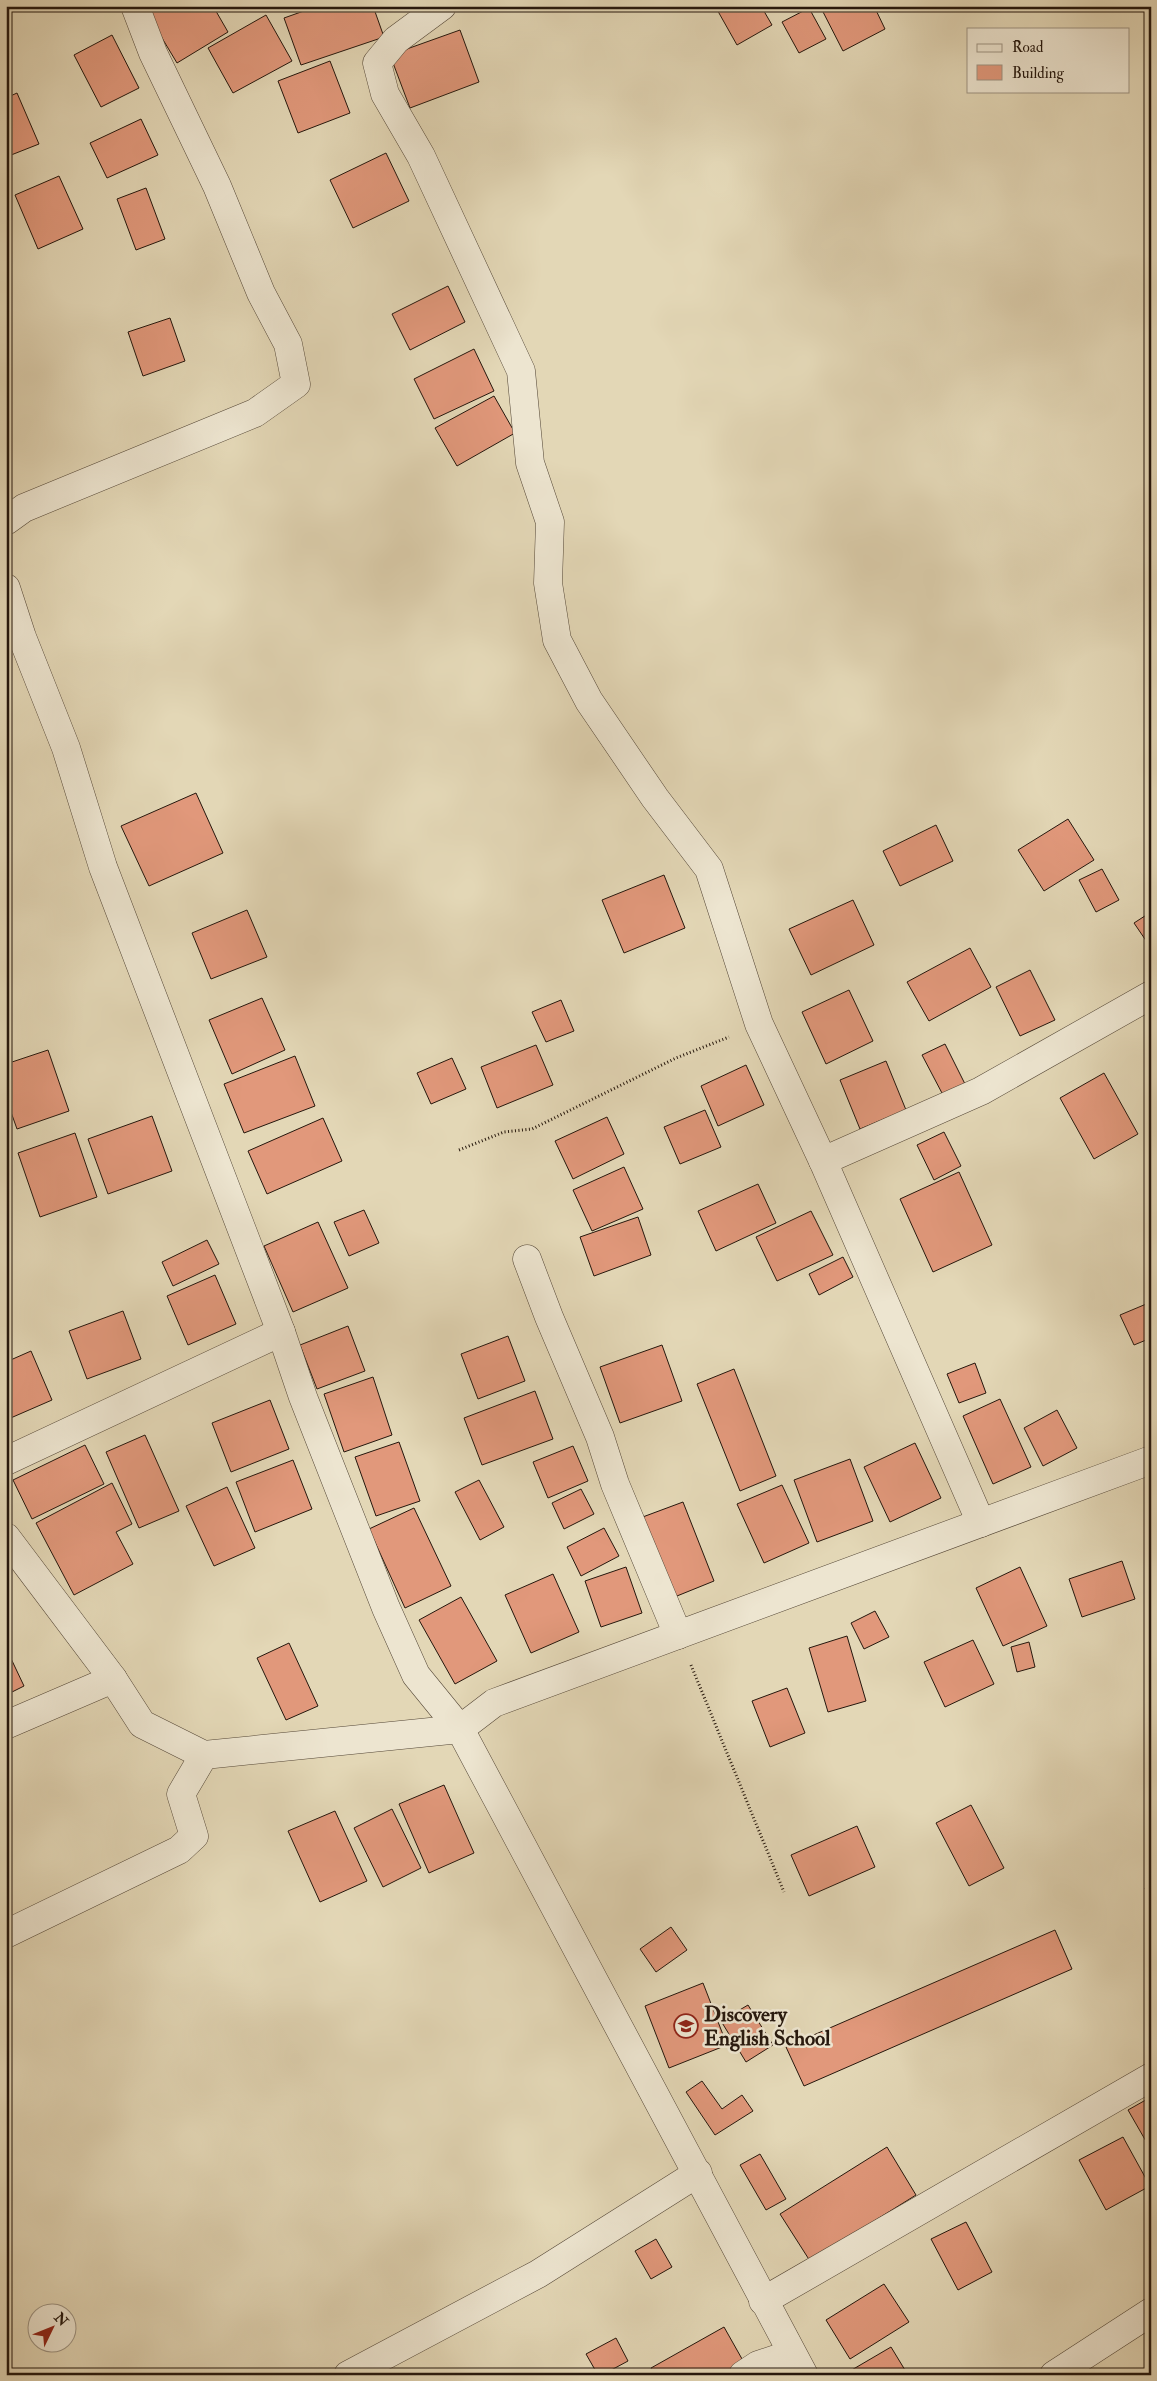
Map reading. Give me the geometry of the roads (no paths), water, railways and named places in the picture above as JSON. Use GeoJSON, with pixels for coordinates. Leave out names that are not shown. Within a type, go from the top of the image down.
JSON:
{"type":"FeatureCollection","features":[{"type":"Feature","properties":{"kind":"street"},"geometry":{"type":"LineString","coordinates":[[6,521],[24,508],[255,413],[296,384],[288,344],[260,293],[217,186],[153,53],[135,6]]}},
{"type":"Feature","properties":{"kind":"street"},"geometry":{"type":"LineString","coordinates":[[442,6],[396,40],[377,63],[385,94],[421,156],[521,372],[530,463],[550,522],[548,583],[556,640],[589,701],[655,798],[709,869],[759,1024],[823,1161],[981,1523]]}},
{"type":"Feature","properties":{"kind":"street"},"geometry":{"type":"LineString","coordinates":[[6,588],[22,637],[66,748],[104,867],[281,1332],[303,1397],[389,1616],[416,1675],[460,1729],[757,2284],[763,2301],[797,2364],[758,2365],[743,2375]]}},
{"type":"Feature","properties":{"kind":"street"},"geometry":{"type":"LineString","coordinates":[[823,1161],[981,1091],[1151,995]]}},
{"type":"Feature","properties":{"kind":"street"},"geometry":{"type":"LineString","coordinates":[[527,1259],[539,1286],[548,1317],[600,1437],[615,1484],[678,1635]]}},
{"type":"Feature","properties":{"kind":"street"},"geometry":{"type":"LineString","coordinates":[[6,1461],[281,1332]]}},
{"type":"Feature","properties":{"kind":"street"},"geometry":{"type":"LineString","coordinates":[[6,1537],[114,1678],[142,1724],[204,1755],[460,1729],[494,1703],[1151,1460]]}},
{"type":"Feature","properties":{"kind":"street"},"geometry":{"type":"LineString","coordinates":[[6,1724],[114,1678]]}},
{"type":"Feature","properties":{"kind":"street"},"geometry":{"type":"LineString","coordinates":[[6,1934],[179,1850],[194,1836],[181,1794],[204,1755]]}},
{"type":"Feature","properties":{"kind":"street"},"geometry":{"type":"LineString","coordinates":[[763,2301],[1151,2078]]}},
{"type":"Feature","properties":{"kind":"street"},"geometry":{"type":"LineString","coordinates":[[348,2375],[538,2274],[698,2173]]}},
{"type":"Feature","properties":{"kind":"street"},"geometry":{"type":"LineString","coordinates":[[1054,2375],[1151,2312]]}},
{"type":"Feature","properties":{"kind":"place","name":"Discovery English School"},"geometry":{"type":"Point","coordinates":[686,2026]}}]}
